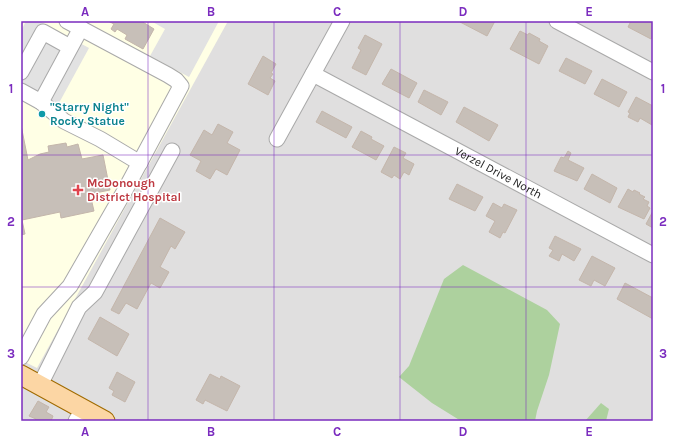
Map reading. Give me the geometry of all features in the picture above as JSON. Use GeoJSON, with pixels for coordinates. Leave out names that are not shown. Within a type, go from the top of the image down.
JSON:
{"type":"FeatureCollection","features":[{"type":"Feature","properties":{"kind":"main road"},"geometry":{"type":"LineString","coordinates":[[21,375],[40,385],[80,415],[105,421]]}},
{"type":"Feature","properties":{"kind":"street"},"geometry":{"type":"LineString","coordinates":[[21,357],[44,314],[70,286],[140,163],[181,86],[176,80],[168,75],[67,21]]}},
{"type":"Feature","properties":{"kind":"street"},"geometry":{"type":"LineString","coordinates":[[277,139],[342,21]]}},
{"type":"Feature","properties":{"kind":"street"},"geometry":{"type":"LineString","coordinates":[[557,21],[653,72]]}},
{"type":"Feature","properties":{"kind":"street"},"geometry":{"type":"LineString","coordinates":[[41,102],[80,28]]}},
{"type":"Feature","properties":{"kind":"street"},"geometry":{"type":"LineString","coordinates":[[21,72],[43,32],[70,47]]}},
{"type":"Feature","properties":{"kind":"street","name":"Verzel Drive North"},"geometry":{"type":"LineString","coordinates":[[313,74],[653,255]]}},
{"type":"Feature","properties":{"kind":"street"},"geometry":{"type":"LineString","coordinates":[[21,91],[41,102],[64,120],[140,163]]}},
{"type":"Feature","properties":{"kind":"street"},"geometry":{"type":"LineString","coordinates":[[40,385],[79,307],[96,292],[172,151]]}},
{"type":"Feature","properties":{"kind":"shaded area"},"geometry":{"type":"Polygon","coordinates":[[[21,21],[653,21],[653,421],[21,421],[21,21]]]}},
{"type":"Feature","properties":{"kind":"shaded area","name":"McDonough District Hospital"},"geometry":{"type":"Polygon","coordinates":[[[21,21],[228,21],[37,368],[21,360],[21,21]]]}},
{"type":"Feature","properties":{"kind":"shaded area"},"geometry":{"type":"Polygon","coordinates":[[[26,21],[39,21],[89,48],[53,114],[21,97],[21,31],[26,21]]]}},
{"type":"Feature","properties":{"kind":"shaded area"},"geometry":{"type":"Polygon","coordinates":[[[151,21],[219,21],[189,77],[150,56],[165,29],[151,21]]]}},
{"type":"Feature","properties":{"kind":"green space"},"geometry":{"type":"Polygon","coordinates":[[[463,265],[547,310],[560,324],[549,375],[535,421],[461,421],[432,403],[399,377],[409,366],[444,279],[463,265]]]}},
{"type":"Feature","properties":{"kind":"green space"},"geometry":{"type":"Polygon","coordinates":[[[601,403],[609,409],[606,421],[585,421],[601,403]]]}},
{"type":"Feature","properties":{"kind":"building"},"geometry":{"type":"Polygon","coordinates":[[[108,21],[141,21],[154,29],[143,49],[125,39],[127,35],[117,29],[115,32],[111,29],[114,24],[108,21]]]}},
{"type":"Feature","properties":{"kind":"building"},"geometry":{"type":"Polygon","coordinates":[[[495,21],[487,36],[460,22],[495,21]]]}},
{"type":"Feature","properties":{"kind":"building"},"geometry":{"type":"Polygon","coordinates":[[[631,21],[653,21],[653,35],[651,39],[628,27],[631,21]]]}},
{"type":"Feature","properties":{"kind":"building"},"geometry":{"type":"Polygon","coordinates":[[[520,31],[528,35],[529,33],[540,39],[539,41],[548,46],[539,64],[510,49],[520,31]]]}},
{"type":"Feature","properties":{"kind":"building"},"geometry":{"type":"Polygon","coordinates":[[[365,35],[382,44],[366,75],[352,68],[361,50],[358,48],[365,35]]]}},
{"type":"Feature","properties":{"kind":"building"},"geometry":{"type":"Polygon","coordinates":[[[263,56],[276,64],[270,78],[275,81],[268,95],[248,84],[263,56]]]}},
{"type":"Feature","properties":{"kind":"building"},"geometry":{"type":"Polygon","coordinates":[[[566,58],[592,71],[585,84],[559,71],[566,58]]]}},
{"type":"Feature","properties":{"kind":"building"},"geometry":{"type":"Polygon","coordinates":[[[391,69],[417,83],[409,98],[382,84],[391,69]]]}},
{"type":"Feature","properties":{"kind":"building"},"geometry":{"type":"Polygon","coordinates":[[[602,79],[627,92],[619,107],[594,94],[602,79]]]}},
{"type":"Feature","properties":{"kind":"building"},"geometry":{"type":"Polygon","coordinates":[[[424,90],[448,102],[441,115],[418,102],[424,90]]]}},
{"type":"Feature","properties":{"kind":"building"},"geometry":{"type":"Polygon","coordinates":[[[636,97],[653,106],[652,125],[640,118],[638,122],[628,117],[630,113],[628,112],[636,97]]]}},
{"type":"Feature","properties":{"kind":"building"},"geometry":{"type":"Polygon","coordinates":[[[464,107],[498,125],[489,141],[456,122],[464,107]]]}},
{"type":"Feature","properties":{"kind":"building"},"geometry":{"type":"Polygon","coordinates":[[[322,111],[352,127],[346,138],[316,122],[322,111]]]}},
{"type":"Feature","properties":{"kind":"building"},"geometry":{"type":"Polygon","coordinates":[[[218,124],[233,132],[227,143],[240,150],[227,175],[216,169],[210,179],[196,171],[201,161],[190,155],[204,130],[212,135],[218,124]]]}},
{"type":"Feature","properties":{"kind":"building"},"geometry":{"type":"Polygon","coordinates":[[[21,125],[28,160],[40,154],[49,152],[48,146],[66,143],[67,147],[78,144],[82,159],[103,155],[110,190],[90,194],[94,211],[61,218],[60,212],[22,220],[25,234],[21,235],[21,125]]]}},
{"type":"Feature","properties":{"kind":"building"},"geometry":{"type":"Polygon","coordinates":[[[361,131],[372,137],[371,139],[384,146],[376,160],[352,147],[361,131]]]}},
{"type":"Feature","properties":{"kind":"building"},"geometry":{"type":"Polygon","coordinates":[[[394,147],[406,153],[403,158],[414,164],[409,175],[404,172],[400,179],[394,175],[392,178],[381,172],[394,147]]]}},
{"type":"Feature","properties":{"kind":"building"},"geometry":{"type":"Polygon","coordinates":[[[568,151],[571,153],[568,160],[584,168],[577,181],[554,171],[561,157],[564,158],[568,151]]]}},
{"type":"Feature","properties":{"kind":"building"},"geometry":{"type":"Polygon","coordinates":[[[592,174],[617,188],[610,203],[584,189],[592,174]]]}},
{"type":"Feature","properties":{"kind":"building"},"geometry":{"type":"Polygon","coordinates":[[[457,184],[483,197],[475,211],[449,199],[457,184]]]}},
{"type":"Feature","properties":{"kind":"building"},"geometry":{"type":"Polygon","coordinates":[[[628,189],[633,192],[634,190],[640,193],[639,194],[645,197],[643,199],[649,202],[647,206],[650,208],[644,219],[618,207],[628,189]]]}},
{"type":"Feature","properties":{"kind":"building"},"geometry":{"type":"Polygon","coordinates":[[[493,203],[502,208],[504,204],[517,210],[505,233],[503,232],[500,238],[489,232],[495,221],[486,216],[493,203]]]}},
{"type":"Feature","properties":{"kind":"building"},"geometry":{"type":"Polygon","coordinates":[[[653,211],[653,228],[646,224],[653,211]]]}},
{"type":"Feature","properties":{"kind":"building"},"geometry":{"type":"Polygon","coordinates":[[[160,218],[185,232],[175,249],[171,246],[160,267],[169,272],[160,288],[151,283],[137,309],[126,303],[119,314],[111,310],[160,218]]]}},
{"type":"Feature","properties":{"kind":"building"},"geometry":{"type":"Polygon","coordinates":[[[555,236],[581,249],[574,261],[562,254],[559,261],[549,256],[553,250],[549,248],[555,236]]]}},
{"type":"Feature","properties":{"kind":"building"},"geometry":{"type":"Polygon","coordinates":[[[592,256],[615,268],[605,286],[594,280],[591,286],[579,280],[592,256]]]}},
{"type":"Feature","properties":{"kind":"building"},"geometry":{"type":"Polygon","coordinates":[[[625,283],[653,298],[653,319],[617,299],[625,283]]]}},
{"type":"Feature","properties":{"kind":"building"},"geometry":{"type":"Polygon","coordinates":[[[100,317],[129,334],[117,356],[88,339],[100,317]]]}},
{"type":"Feature","properties":{"kind":"building"},"geometry":{"type":"Polygon","coordinates":[[[117,372],[135,382],[125,402],[112,395],[114,391],[109,388],[117,372]]]}},
{"type":"Feature","properties":{"kind":"building"},"geometry":{"type":"Polygon","coordinates":[[[210,374],[220,379],[221,376],[240,386],[227,411],[205,400],[203,404],[196,400],[210,374]]]}},
{"type":"Feature","properties":{"kind":"building"},"geometry":{"type":"Polygon","coordinates":[[[38,401],[49,407],[46,412],[53,416],[51,421],[35,421],[36,419],[29,416],[38,401]]]}},
{"type":"Feature","properties":{"kind":"place","name":"\"Starry Night\" Rocky Statue"},"geometry":{"type":"Point","coordinates":[42,114]}},
{"type":"Feature","properties":{"kind":"place","name":"McDonough District Hospital"},"geometry":{"type":"Point","coordinates":[78,190]}}]}
